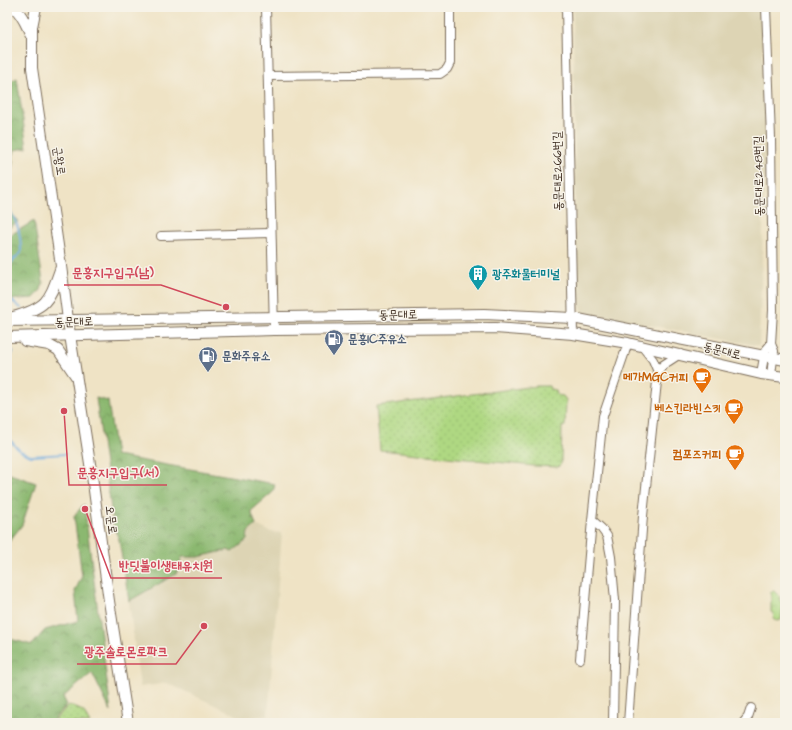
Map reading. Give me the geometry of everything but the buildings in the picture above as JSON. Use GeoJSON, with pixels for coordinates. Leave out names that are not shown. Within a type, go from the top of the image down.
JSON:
{"type":"FeatureCollection","features":[{"type":"Feature","properties":{"kind":"main road"},"geometry":{"type":"LineString","coordinates":[[13,7],[24,19],[32,35]]}},
{"type":"Feature","properties":{"kind":"main road","name":"군왕로"},"geometry":{"type":"LineString","coordinates":[[36,7],[32,35],[32,68],[62,266],[68,320]]}},
{"type":"Feature","properties":{"kind":"main road"},"geometry":{"type":"LineString","coordinates":[[7,320],[43,306],[51,294],[62,266]]}},
{"type":"Feature","properties":{"kind":"main road","name":"동문대로"},"geometry":{"type":"LineString","coordinates":[[7,320],[484,314],[573,318],[785,360]]}},
{"type":"Feature","properties":{"kind":"main road"},"geometry":{"type":"LineString","coordinates":[[358,329],[358,323],[383,321],[392,316]]}},
{"type":"Feature","properties":{"kind":"main road","name":"오문로"},"geometry":{"type":"LineString","coordinates":[[68,320],[93,483],[108,601],[128,723]]}},
{"type":"Feature","properties":{"kind":"main road","name":"동문대로"},"geometry":{"type":"LineString","coordinates":[[7,337],[274,330],[495,328],[572,334],[641,345],[785,377]]}},
{"type":"Feature","properties":{"kind":"main road"},"geometry":{"type":"LineString","coordinates":[[7,337],[49,345],[58,350],[76,376]]}},
{"type":"Feature","properties":{"kind":"street"},"geometry":{"type":"LineString","coordinates":[[266,7],[274,330]]}},
{"type":"Feature","properties":{"kind":"street"},"geometry":{"type":"LineString","coordinates":[[268,76],[440,74],[447,69],[450,63],[450,7]]}},
{"type":"Feature","properties":{"kind":"street","name":"동문대로266번길"},"geometry":{"type":"LineString","coordinates":[[566,7],[573,318],[572,334]]}},
{"type":"Feature","properties":{"kind":"street","name":"동문대로248번길"},"geometry":{"type":"LineString","coordinates":[[766,7],[771,138],[773,310],[771,344],[774,351],[769,357],[766,374]]}},
{"type":"Feature","properties":{"kind":"street"},"geometry":{"type":"LineString","coordinates":[[162,236],[271,233]]}},
{"type":"Feature","properties":{"kind":"street"},"geometry":{"type":"LineString","coordinates":[[580,659],[603,416],[628,343]]}},
{"type":"Feature","properties":{"kind":"street"},"geometry":{"type":"LineString","coordinates":[[641,345],[652,360],[658,372]]}},
{"type":"Feature","properties":{"kind":"street"},"geometry":{"type":"LineString","coordinates":[[628,723],[643,516],[658,372],[663,365],[680,354]]}},
{"type":"Feature","properties":{"kind":"street"},"geometry":{"type":"LineString","coordinates":[[592,520],[607,536],[612,557],[615,600],[613,723]]}},
{"type":"Feature","properties":{"kind":"street"},"geometry":{"type":"LineString","coordinates":[[743,723],[748,717],[751,708]]}},
{"type":"Feature","properties":{"kind":"shaded area"},"geometry":{"type":"Polygon","coordinates":[[[573,7],[761,7],[766,135],[759,346],[582,312],[576,295],[573,7]]]}},
{"type":"Feature","properties":{"kind":"shaded area"},"geometry":{"type":"Polygon","coordinates":[[[256,525],[271,532],[282,533],[268,716],[243,718],[167,683],[140,687],[129,601],[176,574],[182,557],[198,557],[228,550],[256,525]]]}},
{"type":"Feature","properties":{"kind":"green space"},"geometry":{"type":"Polygon","coordinates":[[[17,78],[27,148],[14,150],[12,170],[7,171],[7,83],[17,78]]]}},
{"type":"Feature","properties":{"kind":"green space"},"geometry":{"type":"Polygon","coordinates":[[[7,210],[19,221],[7,229],[7,210]]]}},
{"type":"Feature","properties":{"kind":"green space"},"geometry":{"type":"Polygon","coordinates":[[[34,221],[43,282],[41,290],[34,298],[7,300],[7,237],[34,221]]]}},
{"type":"Feature","properties":{"kind":"green space"},"geometry":{"type":"Polygon","coordinates":[[[537,386],[549,386],[550,389],[556,390],[557,395],[563,396],[566,400],[565,426],[562,427],[561,464],[558,467],[534,466],[380,450],[376,406],[537,386]]]}},
{"type":"Feature","properties":{"kind":"green space"},"geometry":{"type":"Polygon","coordinates":[[[96,398],[108,401],[116,456],[275,484],[273,492],[251,511],[256,525],[248,532],[247,540],[232,552],[228,550],[198,557],[182,557],[176,574],[129,601],[119,540],[113,523],[96,398]]]}},
{"type":"Feature","properties":{"kind":"green space"},"geometry":{"type":"Polygon","coordinates":[[[7,473],[36,483],[22,525],[7,544],[7,473]]]}},
{"type":"Feature","properties":{"kind":"green space"},"geometry":{"type":"Polygon","coordinates":[[[84,504],[111,712],[92,673],[63,697],[67,705],[50,723],[7,723],[7,638],[32,645],[45,630],[78,621],[75,591],[82,576],[74,516],[84,504]]]}},
{"type":"Feature","properties":{"kind":"green space"},"geometry":{"type":"Polygon","coordinates":[[[772,591],[780,597],[779,599],[783,605],[781,620],[777,621],[774,619],[773,613],[771,612],[772,591]]]}},
{"type":"Feature","properties":{"kind":"green space"},"geometry":{"type":"Polygon","coordinates":[[[69,705],[83,711],[90,723],[52,723],[69,705]]]}},
{"type":"Feature","properties":{"kind":"waterway"},"geometry":{"type":"LineString","coordinates":[[7,206],[14,217],[18,228],[21,253],[14,259],[7,269]]}},
{"type":"Feature","properties":{"kind":"waterway"},"geometry":{"type":"LineString","coordinates":[[7,297],[21,308]]}},
{"type":"Feature","properties":{"kind":"waterway"},"geometry":{"type":"LineString","coordinates":[[7,368],[13,351]]}},
{"type":"Feature","properties":{"kind":"waterway"},"geometry":{"type":"LineString","coordinates":[[7,437],[20,451],[31,456],[65,454]]}},
{"type":"Feature","properties":{"kind":"place","name":"광주화물터미널"},"geometry":{"type":"Point","coordinates":[478,291]}},
{"type":"Feature","properties":{"kind":"place","name":"문흥지구입구(남)"},"geometry":{"type":"Point","coordinates":[226,307]}},
{"type":"Feature","properties":{"kind":"place","name":"문흥IC주유소"},"geometry":{"type":"Point","coordinates":[334,356]}},
{"type":"Feature","properties":{"kind":"place","name":"문화주유소"},"geometry":{"type":"Point","coordinates":[208,373]}},
{"type":"Feature","properties":{"kind":"place","name":"메가MGC커피"},"geometry":{"type":"Point","coordinates":[702,394]}},
{"type":"Feature","properties":{"kind":"place","name":"문흥지구입구(서)"},"geometry":{"type":"Point","coordinates":[64,411]}},
{"type":"Feature","properties":{"kind":"place","name":"베스킨라빈스31"},"geometry":{"type":"Point","coordinates":[734,425]}},
{"type":"Feature","properties":{"kind":"place","name":"컴포즈커피"},"geometry":{"type":"Point","coordinates":[735,471]}},
{"type":"Feature","properties":{"kind":"place","name":"반딧불이생태유치원"},"geometry":{"type":"Point","coordinates":[85,509]}},
{"type":"Feature","properties":{"kind":"place","name":"광주솔로몬로파크"},"geometry":{"type":"Point","coordinates":[204,626]}}]}
